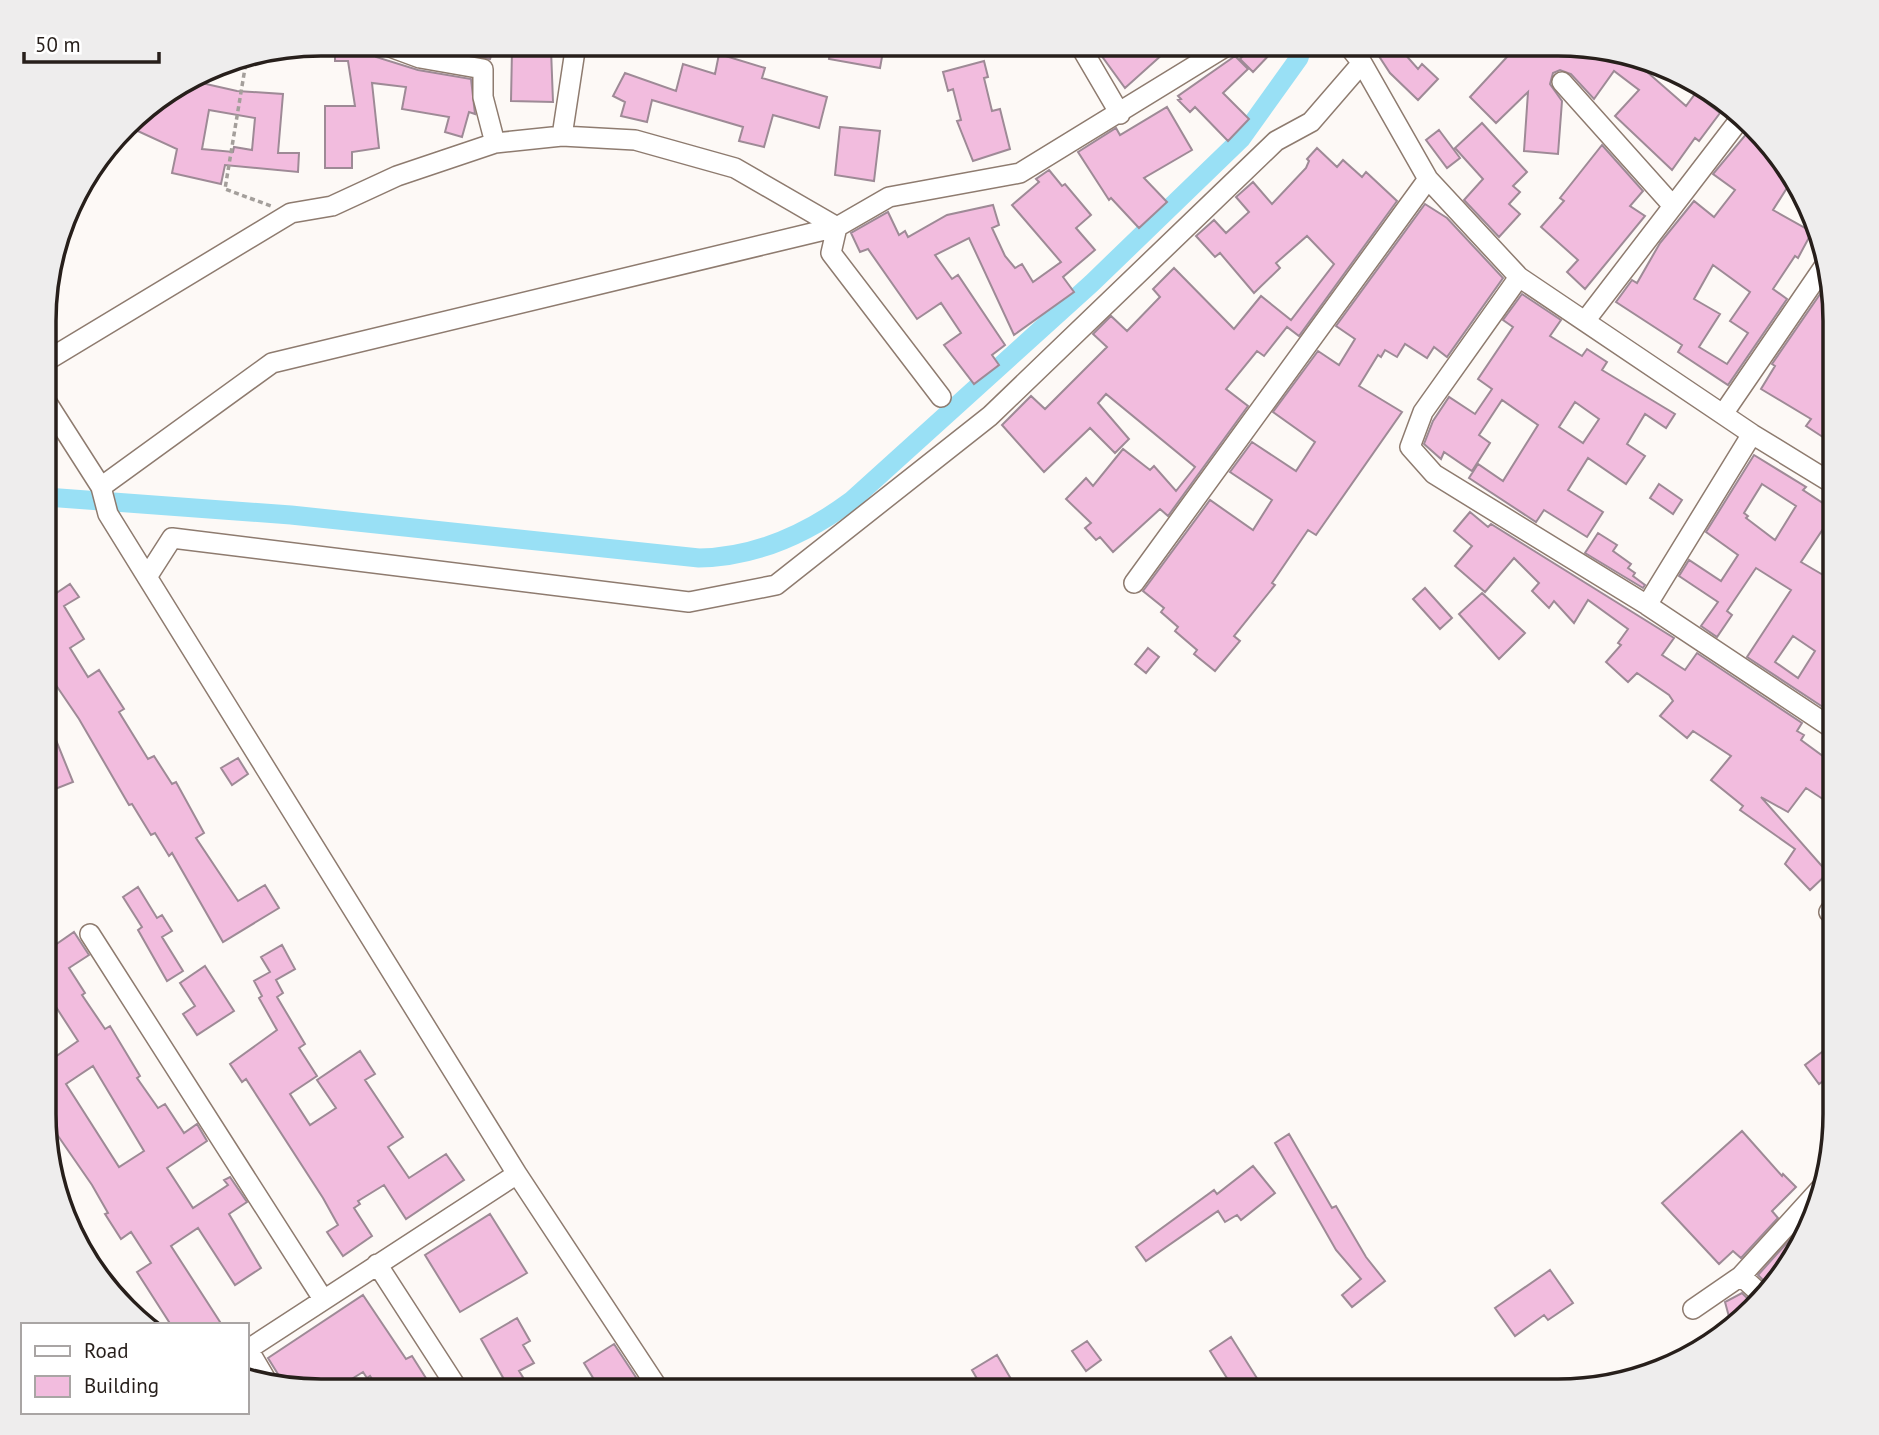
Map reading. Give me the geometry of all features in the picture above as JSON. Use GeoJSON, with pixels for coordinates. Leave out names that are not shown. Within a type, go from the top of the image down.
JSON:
{"type":"FeatureCollection","features":[{"type":"Feature","properties":{"kind":"street"},"geometry":{"type":"LineString","coordinates":[[415,56],[483,69],[483,97],[495,143]]}},
{"type":"Feature","properties":{"kind":"street"},"geometry":{"type":"LineString","coordinates":[[562,136],[574,56]]}},
{"type":"Feature","properties":{"kind":"street"},"geometry":{"type":"LineString","coordinates":[[1086,56],[1120,114]]}},
{"type":"Feature","properties":{"kind":"street"},"geometry":{"type":"LineString","coordinates":[[101,487],[272,363],[837,227],[889,197],[1020,173],[1211,56]]}},
{"type":"Feature","properties":{"kind":"street"},"geometry":{"type":"LineString","coordinates":[[1356,56],[1428,179],[1519,277],[1752,434],[1823,474]]}},
{"type":"Feature","properties":{"kind":"street"},"geometry":{"type":"LineString","coordinates":[[148,577],[172,538],[689,602],[776,585],[990,416],[1276,141],[1311,122],[1362,63]]}},
{"type":"Feature","properties":{"kind":"street"},"geometry":{"type":"LineString","coordinates":[[1562,82],[1673,205]]}},
{"type":"Feature","properties":{"kind":"street"},"geometry":{"type":"LineString","coordinates":[[1585,321],[1736,124]]}},
{"type":"Feature","properties":{"kind":"street"},"geometry":{"type":"LineString","coordinates":[[56,355],[291,213],[332,206],[397,176],[495,143],[562,136],[635,140],[735,168],[837,227]]}},
{"type":"Feature","properties":{"kind":"street"},"geometry":{"type":"LineString","coordinates":[[1134,583],[1428,179]]}},
{"type":"Feature","properties":{"kind":"street"},"geometry":{"type":"LineString","coordinates":[[837,227],[831,253],[942,397]]}},
{"type":"Feature","properties":{"kind":"street"},"geometry":{"type":"LineString","coordinates":[[1723,414],[1819,274]]}},
{"type":"Feature","properties":{"kind":"street"},"geometry":{"type":"LineString","coordinates":[[1519,277],[1423,412],[1410,447],[1434,474],[1647,605],[1823,722]]}},
{"type":"Feature","properties":{"kind":"street"},"geometry":{"type":"LineString","coordinates":[[56,434],[101,487],[108,514],[517,1174],[652,1379]]}},
{"type":"Feature","properties":{"kind":"street"},"geometry":{"type":"LineString","coordinates":[[1647,605],[1752,434]]}},
{"type":"Feature","properties":{"kind":"street"},"geometry":{"type":"LineString","coordinates":[[90,934],[323,1299]]}},
{"type":"Feature","properties":{"kind":"street"},"geometry":{"type":"LineString","coordinates":[[248,1348],[517,1174]]}},
{"type":"Feature","properties":{"kind":"street"},"geometry":{"type":"LineString","coordinates":[[1693,1309],[1741,1276],[1808,1203]]}},
{"type":"Feature","properties":{"kind":"street"},"geometry":{"type":"LineString","coordinates":[[377,1264],[450,1379]]}},
{"type":"Feature","properties":{"kind":"street"},"geometry":{"type":"LineString","coordinates":[[1741,1276],[1756,1290]]}},
{"type":"Feature","properties":{"kind":"street"},"geometry":{"type":"LineString","coordinates":[[248,1351],[261,1372]]}},
{"type":"Feature","properties":{"kind":"path"},"geometry":{"type":"LineString","coordinates":[[245,67],[225,189],[291,213]]}},
{"type":"Feature","properties":{"kind":"building"},"geometry":{"type":"Polygon","coordinates":[[[335,56],[376,56],[418,70],[471,79],[475,114],[469,112],[462,137],[445,132],[449,117],[402,109],[406,87],[372,83],[379,148],[352,152],[352,168],[325,168],[325,106],[355,106],[348,61],[335,61],[335,56]]]}},
{"type":"Feature","properties":{"kind":"building"},"geometry":{"type":"Polygon","coordinates":[[[512,56],[551,56],[553,102],[511,101],[512,56]]]}},
{"type":"Feature","properties":{"kind":"building"},"geometry":{"type":"Polygon","coordinates":[[[719,56],[726,56],[765,68],[762,78],[827,97],[819,128],[773,115],[764,147],[739,141],[743,127],[652,100],[647,122],[621,116],[625,102],[613,96],[625,73],[676,91],[683,64],[715,74],[719,56]]]}},
{"type":"Feature","properties":{"kind":"building"},"geometry":{"type":"Polygon","coordinates":[[[829,56],[882,56],[880,68],[829,59],[829,56]]]}},
{"type":"Feature","properties":{"kind":"building"},"geometry":{"type":"Polygon","coordinates":[[[1102,56],[1161,56],[1125,88],[1102,56]]]}},
{"type":"Feature","properties":{"kind":"building"},"geometry":{"type":"Polygon","coordinates":[[[1235,56],[1248,69],[1223,93],[1249,119],[1228,141],[1195,107],[1190,112],[1178,100],[1181,99],[1178,96],[1235,56]]]}},
{"type":"Feature","properties":{"kind":"building"},"geometry":{"type":"Polygon","coordinates":[[[1243,56],[1268,56],[1253,72],[1240,59],[1243,56]]]}},
{"type":"Feature","properties":{"kind":"building"},"geometry":{"type":"Polygon","coordinates":[[[1379,56],[1407,56],[1418,69],[1422,64],[1438,79],[1418,100],[1390,73],[1379,56]]]}},
{"type":"Feature","properties":{"kind":"building"},"geometry":{"type":"Polygon","coordinates":[[[1508,56],[1593,58],[1646,71],[1686,106],[1695,94],[1720,113],[1699,141],[1695,138],[1672,170],[1615,116],[1639,90],[1614,71],[1594,99],[1571,74],[1560,70],[1553,73],[1550,84],[1562,101],[1558,154],[1524,151],[1528,92],[1496,123],[1470,97],[1508,56]]]}},
{"type":"Feature","properties":{"kind":"building"},"geometry":{"type":"Polygon","coordinates":[[[984,61],[988,77],[984,78],[992,111],[1000,109],[1010,149],[973,161],[957,121],[961,120],[953,89],[948,91],[943,72],[984,61]]]}},
{"type":"Feature","properties":{"kind":"building"},"geometry":{"type":"Polygon","coordinates":[[[207,82],[206,84],[237,91],[283,94],[278,153],[299,153],[298,172],[225,165],[221,184],[172,173],[177,149],[136,130],[188,91],[207,82]],[[209,110],[202,149],[233,152],[234,147],[252,150],[255,118],[209,110]]]}},
{"type":"Feature","properties":{"kind":"building"},"geometry":{"type":"Polygon","coordinates":[[[1167,107],[1192,150],[1144,178],[1167,202],[1139,228],[1111,198],[1109,200],[1078,152],[1116,128],[1120,135],[1167,107]]]}},
{"type":"Feature","properties":{"kind":"building"},"geometry":{"type":"Polygon","coordinates":[[[1482,123],[1527,172],[1513,186],[1520,192],[1509,204],[1520,214],[1499,237],[1464,200],[1483,179],[1455,148],[1482,123]]]}},
{"type":"Feature","properties":{"kind":"building"},"geometry":{"type":"Polygon","coordinates":[[[840,127],[880,131],[874,181],[835,175],[840,127]]]}},
{"type":"Feature","properties":{"kind":"building"},"geometry":{"type":"Polygon","coordinates":[[[1439,130],[1460,158],[1447,168],[1426,140],[1439,130]]]}},
{"type":"Feature","properties":{"kind":"building"},"geometry":{"type":"Polygon","coordinates":[[[1747,134],[1787,187],[1773,210],[1806,229],[1809,237],[1798,258],[1795,256],[1773,289],[1787,299],[1728,385],[1678,352],[1682,345],[1616,302],[1632,280],[1637,283],[1660,243],[1694,201],[1714,217],[1735,190],[1713,174],[1747,134]],[[1713,265],[1694,299],[1720,314],[1699,347],[1727,364],[1748,333],[1730,321],[1750,292],[1713,265]]]}},
{"type":"Feature","properties":{"kind":"building"},"geometry":{"type":"Polygon","coordinates":[[[1602,145],[1643,191],[1630,206],[1645,216],[1585,289],[1567,272],[1578,260],[1541,227],[1564,201],[1560,198],[1602,145]]]}},
{"type":"Feature","properties":{"kind":"building"},"geometry":{"type":"Polygon","coordinates":[[[1317,148],[1337,167],[1343,160],[1362,177],[1366,172],[1397,201],[1299,336],[1287,327],[1264,356],[1257,351],[1226,389],[1248,406],[1168,516],[1160,509],[1113,552],[1100,537],[1096,540],[1085,528],[1091,523],[1066,499],[1086,478],[1093,486],[1123,449],[1150,470],[1154,466],[1176,491],[1195,467],[1106,394],[1098,403],[1129,439],[1115,453],[1090,428],[1044,472],[1002,425],[1031,396],[1045,409],[1107,347],[1093,334],[1111,316],[1127,331],[1160,297],[1153,289],[1174,268],[1234,329],[1261,296],[1291,320],[1334,264],[1307,236],[1276,263],[1280,268],[1254,293],[1220,253],[1215,257],[1196,236],[1214,220],[1226,233],[1249,212],[1236,197],[1253,182],[1272,204],[1306,168],[1309,161],[1307,159],[1317,148]]]}},
{"type":"Feature","properties":{"kind":"building"},"geometry":{"type":"Polygon","coordinates":[[[1049,170],[1062,186],[1065,184],[1091,215],[1076,228],[1095,250],[1063,277],[1074,292],[1014,335],[969,238],[935,255],[952,279],[958,275],[1005,345],[992,355],[999,365],[974,384],[944,345],[961,333],[941,303],[917,319],[868,249],[860,252],[851,233],[888,212],[899,235],[905,231],[908,237],[947,215],[993,205],[999,225],[992,228],[1005,256],[1015,268],[1022,264],[1033,282],[1061,262],[1012,205],[1039,182],[1036,179],[1049,170]]]}},
{"type":"Feature","properties":{"kind":"building"},"geometry":{"type":"Polygon","coordinates":[[[1425,204],[1447,218],[1503,278],[1447,357],[1434,347],[1427,358],[1405,344],[1397,357],[1385,350],[1381,357],[1378,355],[1359,386],[1402,412],[1316,535],[1308,530],[1272,583],[1275,585],[1234,636],[1240,641],[1215,671],[1194,654],[1197,650],[1175,631],[1178,627],[1161,612],[1164,608],[1143,591],[1210,500],[1253,530],[1272,500],[1230,472],[1252,442],[1296,471],[1315,442],[1273,412],[1318,351],[1339,365],[1355,339],[1336,326],[1425,204]]]}},
{"type":"Feature","properties":{"kind":"building"},"geometry":{"type":"Polygon","coordinates":[[[1821,292],[1823,437],[1806,426],[1811,419],[1761,389],[1775,366],[1772,364],[1821,292]]]}},
{"type":"Feature","properties":{"kind":"building"},"geometry":{"type":"Polygon","coordinates":[[[1522,294],[1561,320],[1550,336],[1582,356],[1587,349],[1607,362],[1602,370],[1675,414],[1666,428],[1645,414],[1627,444],[1645,456],[1626,484],[1588,458],[1568,490],[1603,512],[1587,537],[1544,510],[1536,522],[1469,478],[1478,464],[1503,481],[1538,425],[1502,400],[1479,435],[1490,443],[1472,471],[1444,452],[1441,459],[1424,444],[1433,421],[1449,397],[1475,414],[1492,389],[1478,379],[1513,327],[1503,320],[1522,294]],[[1575,402],[1559,427],[1583,443],[1599,419],[1575,402]]]}},
{"type":"Feature","properties":{"kind":"building"},"geometry":{"type":"Polygon","coordinates":[[[1754,455],[1806,487],[1803,490],[1823,503],[1823,529],[1801,562],[1823,575],[1823,707],[1747,657],[1791,590],[1756,568],[1727,611],[1732,615],[1717,637],[1701,626],[1718,602],[1679,576],[1689,560],[1721,581],[1738,555],[1706,532],[1754,455]],[[1762,484],[1744,513],[1748,516],[1746,518],[1775,540],[1796,506],[1762,484]],[[1793,636],[1775,662],[1798,678],[1815,651],[1793,636]]]}},
{"type":"Feature","properties":{"kind":"building"},"geometry":{"type":"Polygon","coordinates":[[[1659,484],[1682,500],[1673,514],[1650,498],[1659,484]]]}},
{"type":"Feature","properties":{"kind":"building"},"geometry":{"type":"Polygon","coordinates":[[[1470,512],[1488,527],[1491,524],[1674,638],[1662,655],[1685,670],[1697,653],[1802,723],[1797,731],[1804,735],[1801,740],[1823,756],[1823,799],[1806,788],[1788,812],[1761,797],[1823,867],[1823,878],[1810,890],[1785,864],[1795,849],[1740,810],[1743,806],[1711,780],[1731,756],[1693,731],[1687,738],[1660,716],[1673,701],[1669,695],[1637,673],[1628,682],[1606,662],[1621,645],[1618,643],[1628,629],[1588,600],[1574,623],[1554,601],[1549,608],[1532,591],[1539,583],[1514,558],[1485,592],[1455,566],[1472,546],[1454,531],[1470,512]]]}},
{"type":"Feature","properties":{"kind":"building"},"geometry":{"type":"Polygon","coordinates":[[[1598,533],[1617,545],[1613,551],[1631,564],[1628,568],[1635,573],[1633,576],[1645,585],[1643,588],[1585,553],[1598,533]]]}},
{"type":"Feature","properties":{"kind":"building"},"geometry":{"type":"Polygon","coordinates":[[[70,584],[79,597],[64,606],[84,639],[70,648],[88,677],[99,670],[124,709],[119,712],[148,759],[154,756],[172,784],[176,782],[204,833],[196,838],[238,901],[265,885],[279,908],[223,942],[172,853],[169,856],[155,833],[151,835],[132,804],[129,805],[56,685],[56,593],[70,584]]]}},
{"type":"Feature","properties":{"kind":"building"},"geometry":{"type":"Polygon","coordinates":[[[1425,588],[1452,618],[1440,629],[1413,599],[1425,588]]]}},
{"type":"Feature","properties":{"kind":"building"},"geometry":{"type":"Polygon","coordinates":[[[1482,593],[1525,633],[1499,659],[1459,614],[1482,593]]]}},
{"type":"Feature","properties":{"kind":"building"},"geometry":{"type":"Polygon","coordinates":[[[1148,648],[1159,657],[1146,673],[1135,664],[1148,648]]]}},
{"type":"Feature","properties":{"kind":"building"},"geometry":{"type":"Polygon","coordinates":[[[56,740],[73,782],[56,789],[56,740]]]}},
{"type":"Feature","properties":{"kind":"building"},"geometry":{"type":"Polygon","coordinates":[[[238,758],[248,774],[232,785],[221,768],[238,758]]]}},
{"type":"Feature","properties":{"kind":"building"},"geometry":{"type":"Polygon","coordinates":[[[138,887],[157,918],[162,915],[172,931],[162,937],[183,971],[167,981],[138,930],[142,927],[123,897],[138,887]]]}},
{"type":"Feature","properties":{"kind":"building"},"geometry":{"type":"Polygon","coordinates":[[[74,932],[89,955],[69,968],[85,993],[82,995],[105,1029],[110,1026],[140,1076],[137,1078],[158,1108],[165,1104],[184,1133],[197,1124],[207,1141],[167,1168],[193,1208],[228,1185],[224,1180],[230,1177],[247,1202],[229,1214],[261,1268],[235,1285],[198,1228],[171,1246],[221,1323],[170,1323],[137,1272],[151,1263],[131,1232],[121,1239],[105,1214],[108,1213],[92,1185],[57,1135],[56,1056],[78,1041],[56,1007],[56,944],[74,932]],[[93,1066],[66,1084],[119,1167],[144,1151],[93,1066]]]}},
{"type":"Feature","properties":{"kind":"building"},"geometry":{"type":"Polygon","coordinates":[[[282,945],[295,969],[276,980],[283,993],[277,997],[305,1044],[299,1048],[317,1076],[290,1094],[310,1125],[336,1108],[317,1080],[360,1051],[375,1074],[365,1080],[403,1137],[388,1147],[409,1178],[446,1154],[464,1180],[406,1219],[384,1185],[358,1201],[360,1204],[354,1208],[372,1236],[343,1256],[327,1232],[338,1225],[323,1198],[246,1079],[242,1082],[230,1064],[277,1030],[259,998],[262,996],[254,981],[270,972],[261,957],[282,945]]]}},
{"type":"Feature","properties":{"kind":"building"},"geometry":{"type":"Polygon","coordinates":[[[205,966],[234,1011],[197,1035],[183,1014],[195,1006],[180,983],[205,966]]]}},
{"type":"Feature","properties":{"kind":"building"},"geometry":{"type":"Polygon","coordinates":[[[1823,1051],[1823,1081],[1819,1084],[1805,1065],[1823,1051]]]}},
{"type":"Feature","properties":{"kind":"building"},"geometry":{"type":"Polygon","coordinates":[[[1742,1131],[1782,1176],[1783,1174],[1796,1187],[1772,1211],[1778,1218],[1741,1258],[1733,1251],[1719,1264],[1662,1203],[1742,1131]]]}},
{"type":"Feature","properties":{"kind":"building"},"geometry":{"type":"Polygon","coordinates":[[[1289,1134],[1332,1208],[1336,1206],[1366,1257],[1385,1281],[1352,1307],[1342,1295],[1361,1279],[1336,1250],[1275,1143],[1289,1134]]]}},
{"type":"Feature","properties":{"kind":"building"},"geometry":{"type":"Polygon","coordinates":[[[1253,1166],[1275,1193],[1241,1220],[1237,1215],[1225,1222],[1218,1211],[1146,1261],[1136,1247],[1214,1190],[1217,1194],[1253,1166]]]}},
{"type":"Feature","properties":{"kind":"building"},"geometry":{"type":"Polygon","coordinates":[[[490,1214],[527,1273],[460,1312],[425,1255],[490,1214]]]}},
{"type":"Feature","properties":{"kind":"building"},"geometry":{"type":"Polygon","coordinates":[[[1794,1235],[1764,1281],[1758,1275],[1794,1235]]]}},
{"type":"Feature","properties":{"kind":"building"},"geometry":{"type":"Polygon","coordinates":[[[1550,1270],[1573,1303],[1548,1320],[1544,1315],[1515,1336],[1495,1308],[1550,1270]]]}},
{"type":"Feature","properties":{"kind":"building"},"geometry":{"type":"Polygon","coordinates":[[[1742,1293],[1748,1299],[1729,1316],[1725,1302],[1742,1293]]]}},
{"type":"Feature","properties":{"kind":"building"},"geometry":{"type":"Polygon","coordinates":[[[363,1295],[406,1359],[412,1356],[426,1379],[372,1379],[370,1376],[367,1378],[363,1372],[352,1379],[286,1377],[279,1376],[268,1358],[363,1295]]]}},
{"type":"Feature","properties":{"kind":"building"},"geometry":{"type":"Polygon","coordinates":[[[517,1318],[530,1341],[523,1345],[534,1363],[519,1371],[524,1379],[504,1379],[481,1339],[517,1318]]]}},
{"type":"Feature","properties":{"kind":"building"},"geometry":{"type":"Polygon","coordinates":[[[1231,1337],[1257,1379],[1228,1379],[1210,1351],[1231,1337]]]}},
{"type":"Feature","properties":{"kind":"building"},"geometry":{"type":"Polygon","coordinates":[[[1087,1341],[1101,1360],[1086,1371],[1072,1351],[1087,1341]]]}},
{"type":"Feature","properties":{"kind":"building"},"geometry":{"type":"Polygon","coordinates":[[[614,1344],[637,1379],[594,1379],[584,1363],[614,1344]]]}},
{"type":"Feature","properties":{"kind":"building"},"geometry":{"type":"Polygon","coordinates":[[[997,1355],[1011,1379],[977,1379],[972,1370],[997,1355]]]}},
{"type":"Feature","properties":{"kind":"waterway"},"geometry":{"type":"LineString","coordinates":[[56,498],[291,515],[699,558],[720,557],[779,542],[816,524],[851,501],[1092,283],[1241,139],[1300,56]]}}]}
